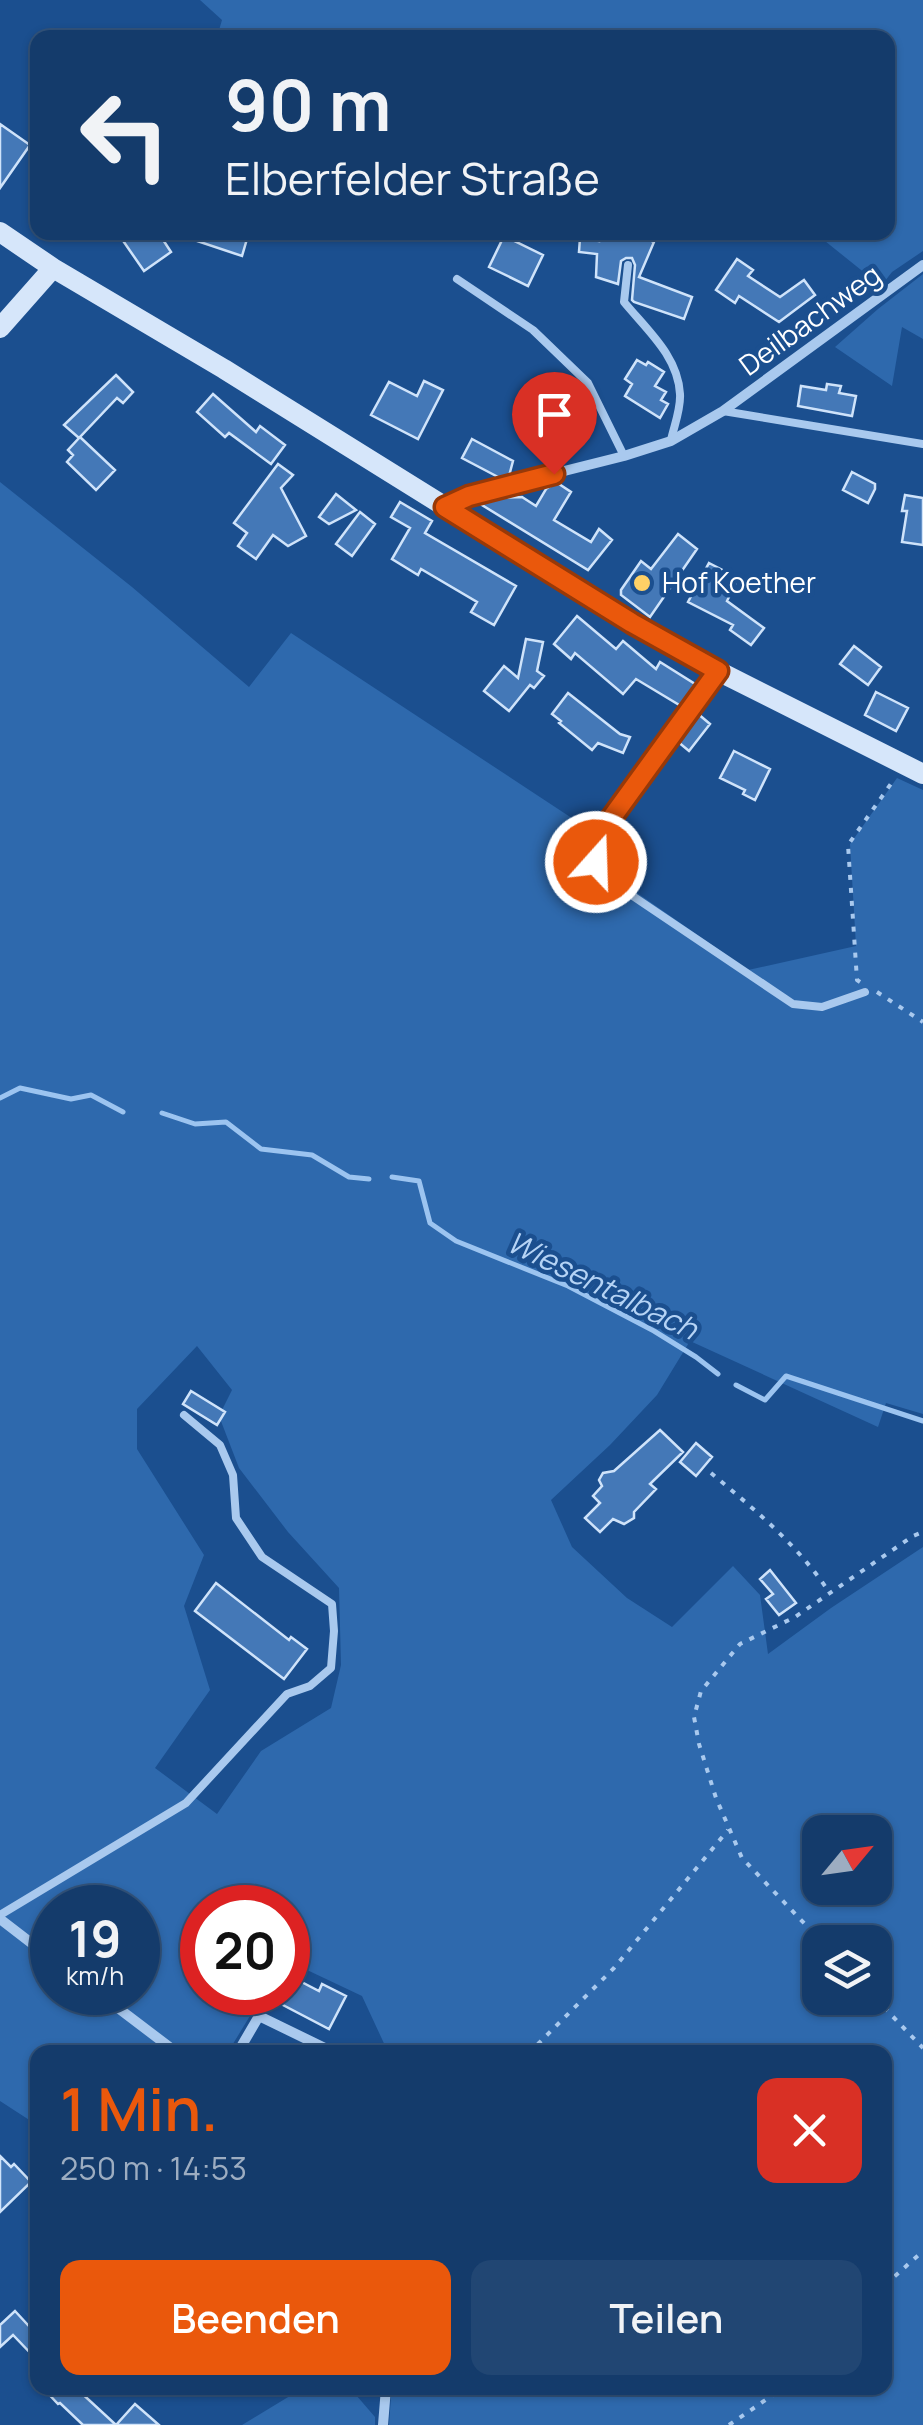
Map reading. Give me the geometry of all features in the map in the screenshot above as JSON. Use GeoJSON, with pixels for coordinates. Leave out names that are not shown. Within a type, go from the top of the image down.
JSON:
{"type":"FeatureCollection","features":[{"type":"Feature","properties":{"kind":"main road"},"geometry":{"type":"LineString","coordinates":[[0,232],[632,623],[923,774]]}},
{"type":"Feature","properties":{"kind":"main road"},"geometry":{"type":"LineString","coordinates":[[0,328],[54,268]]}},
{"type":"Feature","properties":{"kind":"street","name":"Deilbachweg"},"geometry":{"type":"LineString","coordinates":[[445,507],[469,496],[671,441],[723,410],[923,264]]}},
{"type":"Feature","properties":{"kind":"street"},"geometry":{"type":"LineString","coordinates":[[0,1917],[30,1941]]}},
{"type":"Feature","properties":{"kind":"street"},"geometry":{"type":"LineString","coordinates":[[127,2015],[167,2045]]}},
{"type":"Feature","properties":{"kind":"street"},"geometry":{"type":"LineString","coordinates":[[242,2045],[259,2016],[319,2045]]}},
{"type":"Feature","properties":{"kind":"street"},"geometry":{"type":"LineString","coordinates":[[383,2425],[385,2395]]}},
{"type":"Feature","properties":{"kind":"lane"},"geometry":{"type":"LineString","coordinates":[[628,265],[624,302],[663,348],[676,372],[680,398],[671,441]]}},
{"type":"Feature","properties":{"kind":"lane"},"geometry":{"type":"LineString","coordinates":[[457,279],[533,330],[588,383],[624,456]]}},
{"type":"Feature","properties":{"kind":"lane","name":"Deilbachweg"},"geometry":{"type":"LineString","coordinates":[[723,410],[923,444]]}},
{"type":"Feature","properties":{"kind":"lane"},"geometry":{"type":"LineString","coordinates":[[718,671],[596,842],[596,862],[603,876],[793,1004],[822,1007],[865,992]]}},
{"type":"Feature","properties":{"kind":"lane"},"geometry":{"type":"LineString","coordinates":[[0,1917],[186,1803],[287,1694],[310,1686],[331,1668],[332,1604],[262,1557],[236,1518],[233,1474],[220,1445],[184,1415]]}},
{"type":"Feature","properties":{"kind":"path"},"geometry":{"type":"LineString","coordinates":[[896,778],[848,844],[857,980],[923,1022]]}},
{"type":"Feature","properties":{"kind":"path"},"geometry":{"type":"LineString","coordinates":[[711,1473],[800,1554],[830,1592]]}},
{"type":"Feature","properties":{"kind":"path"},"geometry":{"type":"LineString","coordinates":[[806,1925],[742,1858],[716,1798],[694,1716],[702,1691],[740,1644],[795,1617],[923,1532]]}},
{"type":"Feature","properties":{"kind":"path"},"geometry":{"type":"LineString","coordinates":[[534,2045],[614,1968],[730,1829]]}},
{"type":"Feature","properties":{"kind":"path"},"geometry":{"type":"LineString","coordinates":[[891,2015],[923,2048]]}},
{"type":"Feature","properties":{"kind":"path"},"geometry":{"type":"LineString","coordinates":[[892,2280],[923,2251]]}},
{"type":"Feature","properties":{"kind":"path"},"geometry":{"type":"LineString","coordinates":[[729,2425],[773,2395]]}},
{"type":"Feature","properties":{"kind":"shaded area"},"geometry":{"type":"Polygon","coordinates":[[[200,0],[923,0],[923,251],[892,272],[881,286],[824,240],[895,240],[895,30],[219,30],[222,20],[200,0]]]}},
{"type":"Feature","properties":{"kind":"shaded area"},"geometry":{"type":"Polygon","coordinates":[[[923,274],[923,339],[902,327],[892,386],[835,347],[923,274]]]}},
{"type":"Feature","properties":{"kind":"shaded area"},"geometry":{"type":"Polygon","coordinates":[[[0,482],[249,687],[291,633],[604,840],[601,855],[607,872],[748,970],[856,946],[850,844],[897,778],[923,790],[923,1414],[886,1403],[878,1427],[690,1341],[657,1395],[551,1500],[572,1547],[627,1598],[672,1627],[733,1566],[760,1595],[768,1654],[923,1547],[923,2425],[389,2425],[392,2395],[892,2395],[892,2045],[385,2045],[362,1996],[310,1971],[310,1885],[180,1885],[180,2015],[251,2015],[232,2045],[30,2045],[30,2120],[0,2101],[0,482]],[[197,1346],[137,1409],[137,1449],[204,1555],[184,1606],[210,1690],[155,1768],[217,1814],[261,1751],[331,1708],[341,1665],[339,1588],[288,1532],[239,1468],[219,1416],[232,1390],[197,1346]]]}},
{"type":"Feature","properties":{"kind":"shaded area"},"geometry":{"type":"Polygon","coordinates":[[[291,2395],[356,2395],[375,2417],[375,2425],[242,2425],[291,2395]]]}},
{"type":"Feature","properties":{"kind":"building"},"geometry":{"type":"Polygon","coordinates":[[[0,124],[30,145],[0,188],[0,124]]]}},
{"type":"Feature","properties":{"kind":"building"},"geometry":{"type":"Polygon","coordinates":[[[123,240],[163,240],[171,252],[144,271],[123,240]]]}},
{"type":"Feature","properties":{"kind":"building"},"geometry":{"type":"Polygon","coordinates":[[[194,240],[247,240],[242,256],[194,240]]]}},
{"type":"Feature","properties":{"kind":"building"},"geometry":{"type":"Polygon","coordinates":[[[502,240],[512,240],[543,255],[528,286],[489,267],[502,240]]]}},
{"type":"Feature","properties":{"kind":"building"},"geometry":{"type":"Polygon","coordinates":[[[580,240],[654,242],[639,277],[692,297],[684,319],[632,300],[632,258],[621,261],[618,284],[596,277],[597,254],[579,252],[580,240]]]}},
{"type":"Feature","properties":{"kind":"building"},"geometry":{"type":"Polygon","coordinates":[[[737,259],[753,270],[748,276],[780,297],[804,280],[815,295],[779,322],[739,296],[735,303],[716,290],[737,259]]]}},
{"type":"Feature","properties":{"kind":"building"},"geometry":{"type":"Polygon","coordinates":[[[637,360],[664,372],[655,386],[666,392],[661,400],[668,404],[660,418],[625,396],[632,384],[625,379],[637,360]]]}},
{"type":"Feature","properties":{"kind":"building"},"geometry":{"type":"Polygon","coordinates":[[[116,375],[133,392],[123,403],[117,398],[79,438],[64,425],[116,375]]]}},
{"type":"Feature","properties":{"kind":"building"},"geometry":{"type":"Polygon","coordinates":[[[424,381],[443,390],[418,439],[371,415],[389,382],[417,396],[424,381]]]}},
{"type":"Feature","properties":{"kind":"building"},"geometry":{"type":"Polygon","coordinates":[[[827,384],[841,386],[839,393],[856,396],[852,416],[798,406],[801,386],[826,390],[827,384]]]}},
{"type":"Feature","properties":{"kind":"building"},"geometry":{"type":"Polygon","coordinates":[[[213,394],[256,432],[260,426],[285,445],[271,464],[229,433],[225,437],[197,412],[213,394]]]}},
{"type":"Feature","properties":{"kind":"building"},"geometry":{"type":"Polygon","coordinates":[[[80,437],[115,470],[96,490],[67,462],[73,455],[68,450],[80,437]]]}},
{"type":"Feature","properties":{"kind":"building"},"geometry":{"type":"Polygon","coordinates":[[[472,439],[513,461],[509,476],[500,478],[462,458],[472,439]]]}},
{"type":"Feature","properties":{"kind":"building"},"geometry":{"type":"Polygon","coordinates":[[[278,464],[293,475],[281,488],[306,536],[288,546],[273,535],[256,559],[238,546],[247,533],[234,523],[278,464]]]}},
{"type":"Feature","properties":{"kind":"building"},"geometry":{"type":"Polygon","coordinates":[[[852,472],[875,484],[868,503],[843,490],[852,472]]]}},
{"type":"Feature","properties":{"kind":"building"},"geometry":{"type":"Polygon","coordinates":[[[556,482],[571,492],[554,520],[591,542],[599,529],[612,540],[588,570],[477,502],[522,497],[536,506],[546,489],[556,482]]]}},
{"type":"Feature","properties":{"kind":"building"},"geometry":{"type":"Polygon","coordinates":[[[336,494],[356,510],[329,524],[319,517],[336,494]]]}},
{"type":"Feature","properties":{"kind":"building"},"geometry":{"type":"Polygon","coordinates":[[[905,495],[923,498],[923,545],[902,542],[907,511],[902,511],[905,495]]]}},
{"type":"Feature","properties":{"kind":"building"},"geometry":{"type":"Polygon","coordinates":[[[400,502],[432,521],[425,533],[516,586],[494,625],[471,612],[477,602],[421,569],[418,575],[392,559],[410,528],[391,517],[400,502]]]}},
{"type":"Feature","properties":{"kind":"building"},"geometry":{"type":"Polygon","coordinates":[[[360,512],[375,524],[352,556],[336,544],[360,512]]]}},
{"type":"Feature","properties":{"kind":"building"},"geometry":{"type":"Polygon","coordinates":[[[678,534],[697,549],[650,617],[621,595],[621,590],[641,561],[651,569],[678,534]]]}},
{"type":"Feature","properties":{"kind":"building"},"geometry":{"type":"Polygon","coordinates":[[[709,563],[738,578],[727,601],[764,628],[751,645],[730,630],[733,625],[688,602],[709,563]]]}},
{"type":"Feature","properties":{"kind":"building"},"geometry":{"type":"Polygon","coordinates":[[[577,616],[616,649],[623,641],[656,669],[660,662],[695,684],[681,706],[636,679],[623,694],[575,653],[571,659],[554,644],[577,616]]]}},
{"type":"Feature","properties":{"kind":"building"},"geometry":{"type":"Polygon","coordinates":[[[526,639],[543,642],[537,671],[544,676],[534,688],[530,685],[509,711],[484,691],[504,666],[518,678],[526,639]]]}},
{"type":"Feature","properties":{"kind":"building"},"geometry":{"type":"Polygon","coordinates":[[[854,646],[881,667],[868,685],[840,664],[854,646]]]}},
{"type":"Feature","properties":{"kind":"building"},"geometry":{"type":"Polygon","coordinates":[[[876,692],[908,708],[896,731],[865,715],[876,692]]]}},
{"type":"Feature","properties":{"kind":"building"},"geometry":{"type":"Polygon","coordinates":[[[568,693],[620,734],[630,737],[623,753],[598,743],[592,750],[559,723],[552,714],[568,693]]]}},
{"type":"Feature","properties":{"kind":"building"},"geometry":{"type":"Polygon","coordinates":[[[697,713],[710,724],[689,751],[677,741],[697,713]]]}},
{"type":"Feature","properties":{"kind":"building"},"geometry":{"type":"Polygon","coordinates":[[[734,751],[770,769],[755,800],[743,794],[745,790],[720,778],[734,751]]]}},
{"type":"Feature","properties":{"kind":"building"},"geometry":{"type":"Polygon","coordinates":[[[191,1391],[225,1412],[217,1425],[183,1404],[191,1391]]]}},
{"type":"Feature","properties":{"kind":"building"},"geometry":{"type":"Polygon","coordinates":[[[660,1430],[683,1452],[650,1484],[656,1489],[634,1512],[634,1518],[624,1524],[613,1519],[600,1532],[585,1518],[600,1503],[593,1496],[602,1486],[599,1480],[603,1473],[614,1471],[660,1430]]]}},
{"type":"Feature","properties":{"kind":"building"},"geometry":{"type":"Polygon","coordinates":[[[696,1443],[712,1457],[696,1476],[680,1462],[696,1443]]]}},
{"type":"Feature","properties":{"kind":"building"},"geometry":{"type":"Polygon","coordinates":[[[770,1570],[796,1603],[779,1615],[766,1599],[773,1594],[760,1579],[770,1570]]]}},
{"type":"Feature","properties":{"kind":"building"},"geometry":{"type":"Polygon","coordinates":[[[216,1583],[289,1640],[291,1637],[307,1649],[284,1679],[195,1611],[216,1583]]]}},
{"type":"Feature","properties":{"kind":"building"},"geometry":{"type":"Polygon","coordinates":[[[322,1984],[346,1996],[329,2029],[302,2015],[310,2015],[310,1986],[319,1991],[322,1984]]]}},
{"type":"Feature","properties":{"kind":"building"},"geometry":{"type":"Polygon","coordinates":[[[0,2156],[11,2167],[14,2164],[30,2183],[0,2212],[0,2156]]]}},
{"type":"Feature","properties":{"kind":"building"},"geometry":{"type":"Polygon","coordinates":[[[15,2311],[30,2327],[30,2353],[13,2335],[0,2347],[0,2325],[15,2311]]]}},
{"type":"Feature","properties":{"kind":"building"},"geometry":{"type":"Polygon","coordinates":[[[50,2395],[84,2395],[116,2425],[83,2425],[50,2395]]]}},
{"type":"Feature","properties":{"kind":"building"},"geometry":{"type":"Polygon","coordinates":[[[135,2404],[159,2425],[116,2425],[135,2404]]]}},
{"type":"Feature","properties":{"kind":"waterway","name":"Wiesentalbach"},"geometry":{"type":"LineString","coordinates":[[0,1098],[20,1088],[71,1099],[91,1095],[123,1112]]}},
{"type":"Feature","properties":{"kind":"waterway","name":"Wiesentalbach"},"geometry":{"type":"LineString","coordinates":[[162,1113],[195,1124],[226,1122],[261,1149],[312,1155],[349,1177],[369,1179]]}},
{"type":"Feature","properties":{"kind":"waterway","name":"Wiesentalbach"},"geometry":{"type":"LineString","coordinates":[[392,1177],[419,1181],[430,1223],[456,1241],[568,1286],[654,1331],[718,1374]]}},
{"type":"Feature","properties":{"kind":"waterway","name":"Wiesentalbach"},"geometry":{"type":"LineString","coordinates":[[736,1385],[765,1400],[786,1376],[923,1421]]}},
{"type":"Feature","properties":{"kind":"place","name":"Hof Koether"},"geometry":{"type":"Point","coordinates":[642,583]}},
{"type":"Feature","properties":{"kind":"route"},"geometry":{"type":"LineString","coordinates":[[554,474],[469,496],[445,507],[632,623],[718,671],[610,820],[596,842],[596,862]]}}]}
